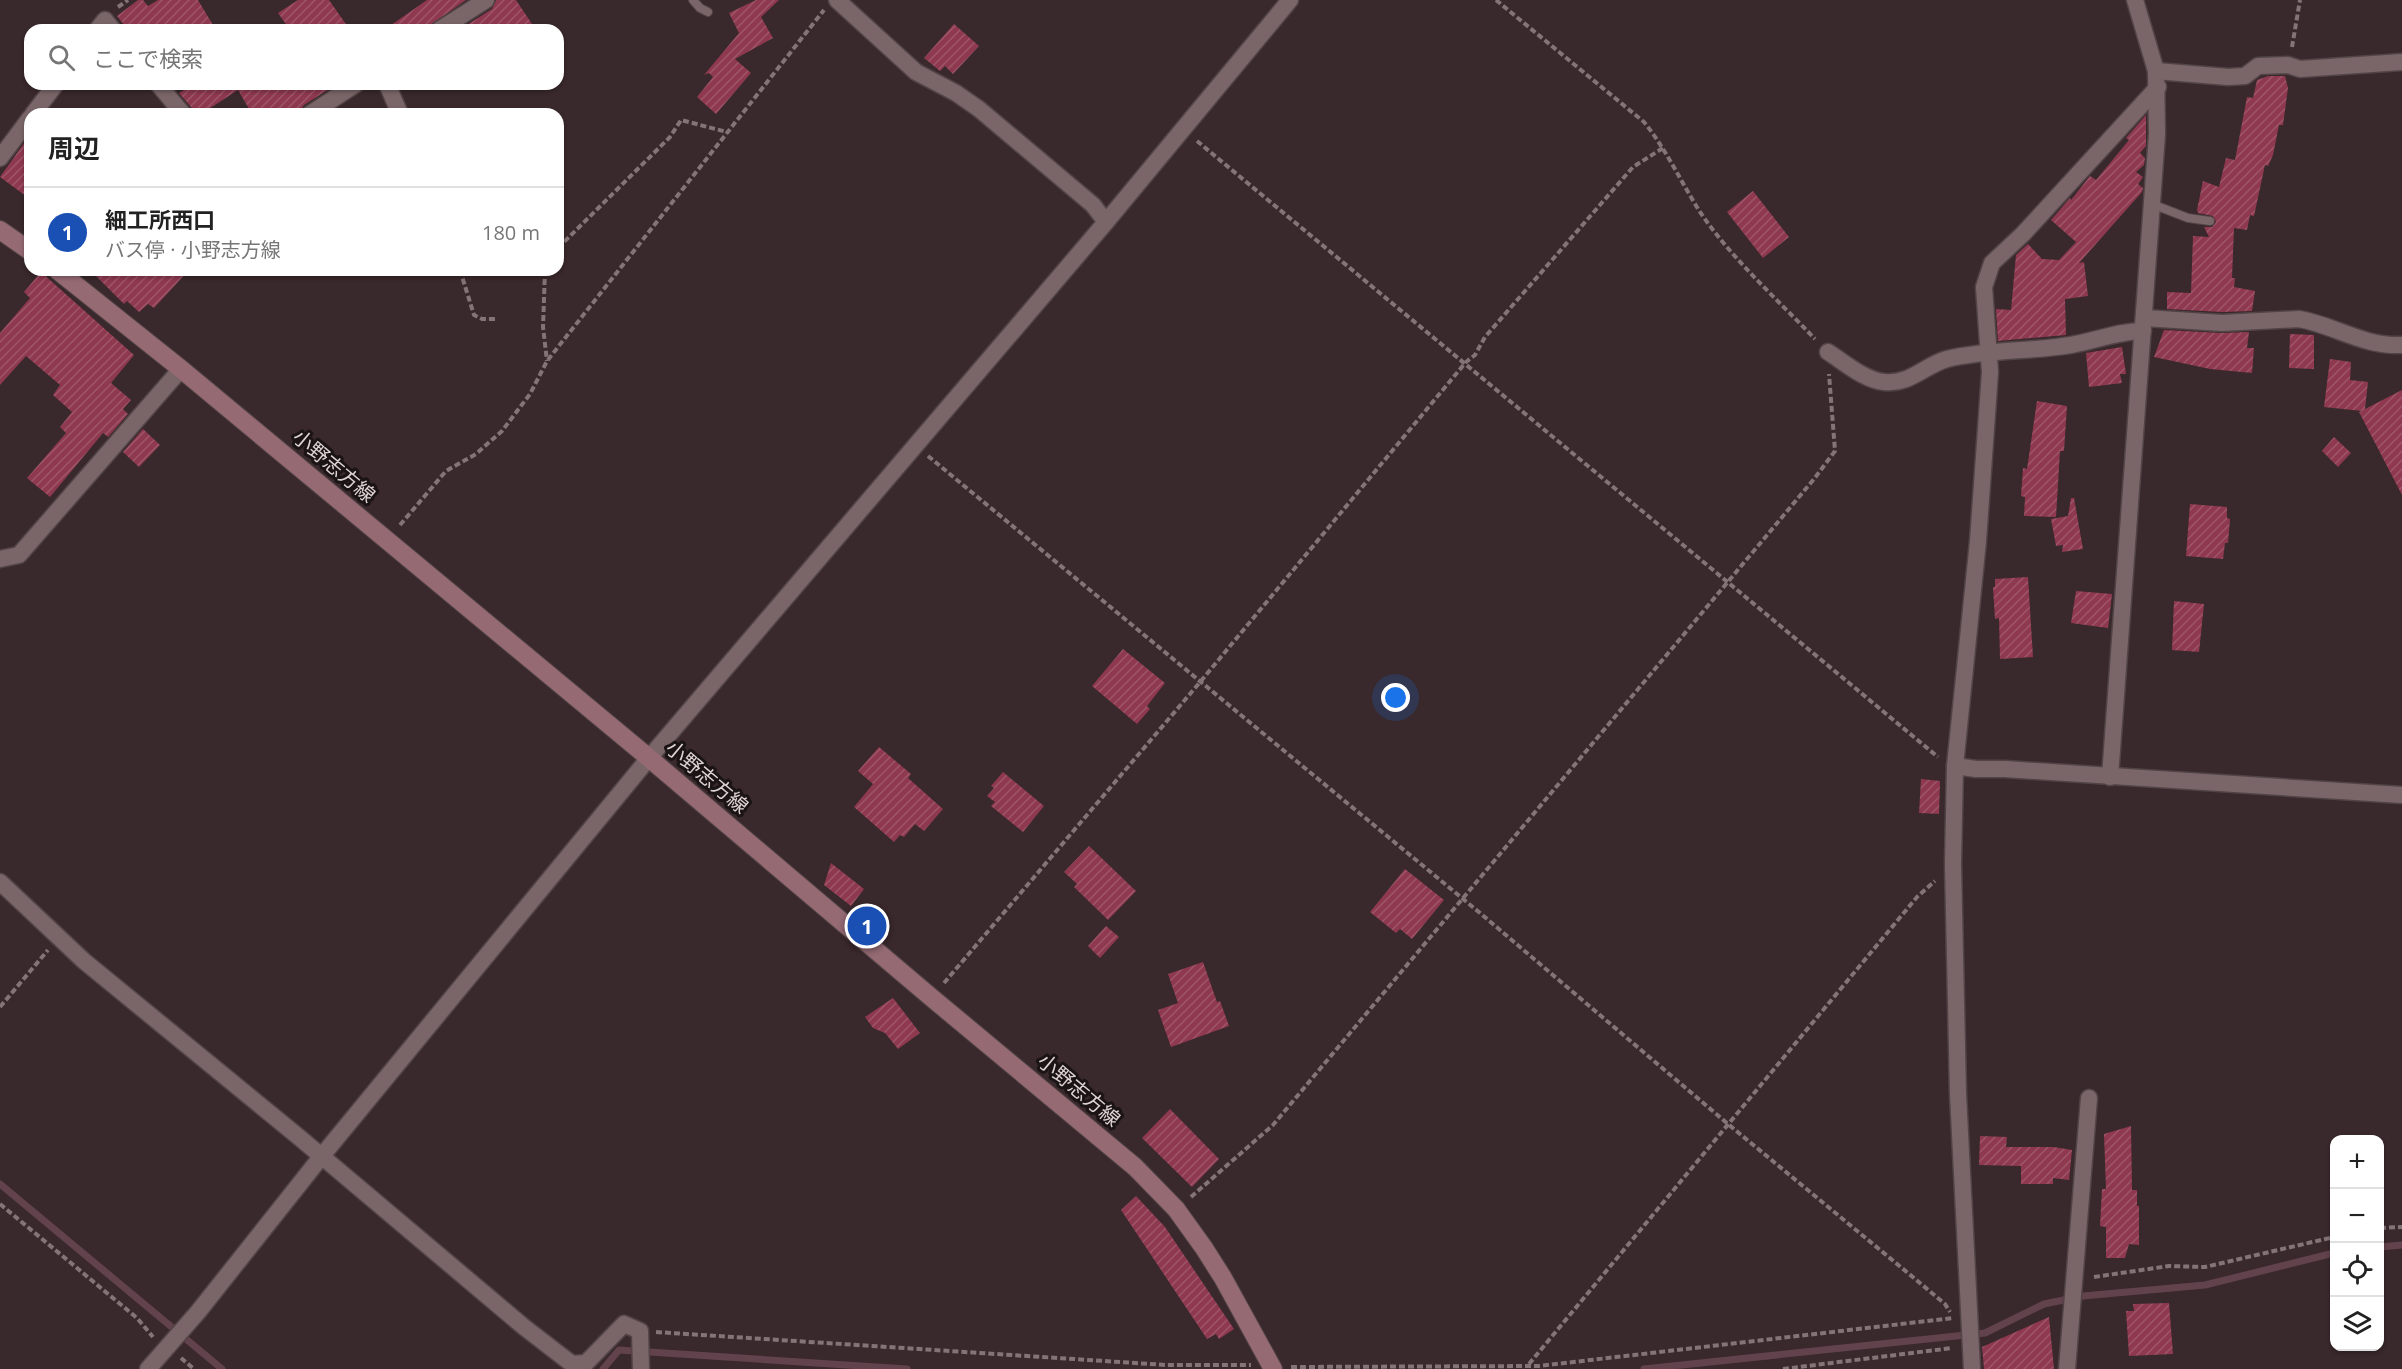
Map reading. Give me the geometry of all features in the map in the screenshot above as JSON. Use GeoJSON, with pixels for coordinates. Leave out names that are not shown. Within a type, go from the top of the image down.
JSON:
{"type":"FeatureCollection","features":[{"type":"Feature","properties":{"kind":"main road"},"geometry":{"type":"LineString","coordinates":[[0,230],[24,247]]}},
{"type":"Feature","properties":{"kind":"main road","name":"小野志方線"},"geometry":{"type":"LineString","coordinates":[[72,276],[650,758],[1135,1167],[1176,1209],[1223,1278],[1272,1368]]}},
{"type":"Feature","properties":{"kind":"street"},"geometry":{"type":"LineString","coordinates":[[449,24],[486,0]]}},
{"type":"Feature","properties":{"kind":"street"},"geometry":{"type":"LineString","coordinates":[[148,1369],[237,1264],[321,1156],[650,758],[1106,222],[1290,0]]}},
{"type":"Feature","properties":{"kind":"street"},"geometry":{"type":"LineString","coordinates":[[2110,777],[2157,134],[2157,79],[2135,0]]}},
{"type":"Feature","properties":{"kind":"street"},"geometry":{"type":"LineString","coordinates":[[831,4],[916,72],[956,93],[979,109],[1093,205],[1106,222]]}},
{"type":"Feature","properties":{"kind":"street"},"geometry":{"type":"LineString","coordinates":[[1972,1369],[1971,1345],[1961,1318],[1953,864],[1955,766],[1978,541],[1990,351],[1984,287],[1992,263],[2024,234],[2157,79],[2245,76],[2258,66],[2288,65],[2300,69],[2402,62]]}},
{"type":"Feature","properties":{"kind":"street"},"geometry":{"type":"LineString","coordinates":[[38,108],[51,90]]}},
{"type":"Feature","properties":{"kind":"street"},"geometry":{"type":"LineString","coordinates":[[163,90],[178,108]]}},
{"type":"Feature","properties":{"kind":"street"},"geometry":{"type":"LineString","coordinates":[[319,108],[347,90]]}},
{"type":"Feature","properties":{"kind":"street"},"geometry":{"type":"LineString","coordinates":[[390,90],[397,108]]}},
{"type":"Feature","properties":{"kind":"street"},"geometry":{"type":"LineString","coordinates":[[0,158],[24,126]]}},
{"type":"Feature","properties":{"kind":"street"},"geometry":{"type":"LineString","coordinates":[[1828,352],[1868,378],[1883,382],[1910,378],[1944,360],[1990,351],[2070,345],[2129,331],[2144,325],[2299,319],[2359,340],[2391,346],[2402,345]]}},
{"type":"Feature","properties":{"kind":"street"},"geometry":{"type":"LineString","coordinates":[[0,559],[19,555],[181,369]]}},
{"type":"Feature","properties":{"kind":"street"},"geometry":{"type":"LineString","coordinates":[[1955,766],[2402,795]]}},
{"type":"Feature","properties":{"kind":"street"},"geometry":{"type":"LineString","coordinates":[[0,882],[84,962],[321,1156],[524,1328],[572,1364],[579,1365],[586,1363],[624,1324],[640,1331],[641,1369]]}},
{"type":"Feature","properties":{"kind":"street"},"geometry":{"type":"LineString","coordinates":[[2067,1369],[2089,1098]]}},
{"type":"Feature","properties":{"kind":"lane"},"geometry":{"type":"LineString","coordinates":[[693,0],[700,8],[708,12]]}},
{"type":"Feature","properties":{"kind":"lane"},"geometry":{"type":"LineString","coordinates":[[2152,204],[2188,218],[2210,220]]}},
{"type":"Feature","properties":{"kind":"path"},"geometry":{"type":"LineString","coordinates":[[1176,1209],[1273,1125],[1729,583],[1834,451],[1828,352],[1742,262],[1701,213],[1663,148],[1644,122],[1496,0]]}},
{"type":"Feature","properties":{"kind":"path"},"geometry":{"type":"LineString","coordinates":[[2288,65],[2300,0]]}},
{"type":"Feature","properties":{"kind":"path"},"geometry":{"type":"LineString","coordinates":[[387,540],[446,471],[476,454],[502,431],[530,394],[547,362],[727,132],[831,4]]}},
{"type":"Feature","properties":{"kind":"path"},"geometry":{"type":"LineString","coordinates":[[564,242],[670,137],[681,120],[727,132]]}},
{"type":"Feature","properties":{"kind":"path"},"geometry":{"type":"LineString","coordinates":[[1183,129],[1466,362],[1935,756],[1955,766]]}},
{"type":"Feature","properties":{"kind":"path"},"geometry":{"type":"LineString","coordinates":[[932,998],[1474,355],[1485,337],[1633,167],[1663,148]]}},
{"type":"Feature","properties":{"kind":"path"},"geometry":{"type":"LineString","coordinates":[[462,276],[474,315],[482,319],[497,319]]}},
{"type":"Feature","properties":{"kind":"path"},"geometry":{"type":"LineString","coordinates":[[545,276],[543,327],[547,362]]}},
{"type":"Feature","properties":{"kind":"path"},"geometry":{"type":"LineString","coordinates":[[916,446],[1201,681],[1961,1318]]}},
{"type":"Feature","properties":{"kind":"path"},"geometry":{"type":"LineString","coordinates":[[1529,1365],[1917,897],[1953,864]]}},
{"type":"Feature","properties":{"kind":"path"},"geometry":{"type":"LineString","coordinates":[[0,1006],[49,949]]}},
{"type":"Feature","properties":{"kind":"path"},"geometry":{"type":"LineString","coordinates":[[0,1204],[137,1318],[150,1334],[194,1369]]}},
{"type":"Feature","properties":{"kind":"path"},"geometry":{"type":"LineString","coordinates":[[2384,1228],[2402,1227]]}},
{"type":"Feature","properties":{"kind":"path"},"geometry":{"type":"LineString","coordinates":[[2074,1282],[2169,1266],[2205,1267],[2330,1238]]}},
{"type":"Feature","properties":{"kind":"path"},"geometry":{"type":"LineString","coordinates":[[640,1331],[1166,1365],[1228,1364],[1272,1368],[1539,1366],[1961,1318]]}},
{"type":"Feature","properties":{"kind":"path"},"geometry":{"type":"LineString","coordinates":[[1783,1369],[1971,1345]]}},
{"type":"Feature","properties":{"kind":"building"},"geometry":{"type":"Polygon","coordinates":[[[138,0],[143,0],[148,6],[158,0],[198,0],[212,24],[123,24],[117,16],[138,0]]]}},
{"type":"Feature","properties":{"kind":"building"},"geometry":{"type":"Polygon","coordinates":[[[298,0],[329,0],[346,24],[286,24],[278,13],[298,0]]]}},
{"type":"Feature","properties":{"kind":"building"},"geometry":{"type":"Polygon","coordinates":[[[427,0],[466,0],[432,24],[393,24],[427,0]]]}},
{"type":"Feature","properties":{"kind":"building"},"geometry":{"type":"Polygon","coordinates":[[[496,0],[516,0],[532,24],[468,24],[492,9],[496,0]]]}},
{"type":"Feature","properties":{"kind":"building"},"geometry":{"type":"Polygon","coordinates":[[[756,0],[779,0],[761,17],[773,38],[735,59],[751,73],[716,114],[697,97],[713,77],[709,73],[704,75],[739,33],[729,13],[756,0]]]}},
{"type":"Feature","properties":{"kind":"building"},"geometry":{"type":"Polygon","coordinates":[[[954,24],[979,46],[953,74],[945,66],[940,71],[924,58],[954,24]]]}},
{"type":"Feature","properties":{"kind":"building"},"geometry":{"type":"Polygon","coordinates":[[[2268,76],[2285,76],[2288,88],[2283,125],[2279,125],[2273,155],[2268,166],[2265,165],[2254,216],[2250,215],[2247,230],[2234,228],[2232,278],[2235,278],[2234,287],[2255,291],[2252,311],[2167,309],[2167,292],[2191,293],[2193,236],[2209,237],[2204,227],[2212,227],[2216,222],[2213,216],[2198,213],[2197,210],[2203,181],[2219,187],[2226,158],[2235,160],[2247,97],[2253,98],[2257,80],[2268,76]]]}},
{"type":"Feature","properties":{"kind":"building"},"geometry":{"type":"Polygon","coordinates":[[[184,90],[238,90],[210,108],[191,108],[179,93],[184,90]]]}},
{"type":"Feature","properties":{"kind":"building"},"geometry":{"type":"Polygon","coordinates":[[[238,90],[328,90],[302,108],[248,108],[238,90]]]}},
{"type":"Feature","properties":{"kind":"building"},"geometry":{"type":"Polygon","coordinates":[[[2146,115],[2146,146],[2140,153],[2145,158],[2144,165],[2136,172],[2143,177],[2138,184],[2143,188],[2142,192],[2079,263],[2084,262],[2088,296],[2065,299],[2066,335],[1998,341],[1996,309],[2011,310],[2016,255],[2028,244],[2042,259],[2059,260],[2076,242],[2051,220],[2090,176],[2096,180],[2129,140],[2126,138],[2146,115]]]}},
{"type":"Feature","properties":{"kind":"building"},"geometry":{"type":"Polygon","coordinates":[[[24,143],[24,195],[0,177],[24,143]]]}},
{"type":"Feature","properties":{"kind":"building"},"geometry":{"type":"Polygon","coordinates":[[[1753,191],[1789,237],[1763,258],[1727,212],[1753,191]]]}},
{"type":"Feature","properties":{"kind":"building"},"geometry":{"type":"Polygon","coordinates":[[[38,276],[45,276],[134,355],[111,383],[131,400],[123,409],[128,414],[108,437],[103,433],[50,497],[27,478],[66,433],[60,427],[72,412],[53,395],[60,385],[26,356],[0,385],[0,333],[30,298],[24,292],[38,276]]]}},
{"type":"Feature","properties":{"kind":"building"},"geometry":{"type":"Polygon","coordinates":[[[96,276],[183,276],[154,308],[148,304],[139,312],[127,301],[124,304],[96,276]]]}},
{"type":"Feature","properties":{"kind":"building"},"geometry":{"type":"Polygon","coordinates":[[[2164,330],[2249,332],[2247,348],[2254,348],[2252,373],[2210,369],[2154,357],[2164,330]]]}},
{"type":"Feature","properties":{"kind":"building"},"geometry":{"type":"Polygon","coordinates":[[[2290,334],[2314,335],[2314,369],[2289,368],[2290,334]]]}},
{"type":"Feature","properties":{"kind":"building"},"geometry":{"type":"Polygon","coordinates":[[[2122,347],[2126,374],[2120,374],[2122,383],[2089,387],[2086,353],[2122,347]]]}},
{"type":"Feature","properties":{"kind":"building"},"geometry":{"type":"Polygon","coordinates":[[[2330,359],[2351,362],[2350,380],[2368,382],[2365,409],[2402,390],[2402,495],[2359,412],[2362,411],[2324,407],[2330,359]]]}},
{"type":"Feature","properties":{"kind":"building"},"geometry":{"type":"Polygon","coordinates":[[[2037,401],[2067,406],[2064,451],[2060,451],[2056,517],[2024,516],[2025,497],[2021,496],[2023,468],[2027,469],[2037,401]]]}},
{"type":"Feature","properties":{"kind":"building"},"geometry":{"type":"Polygon","coordinates":[[[143,429],[160,445],[139,467],[123,452],[143,429]]]}},
{"type":"Feature","properties":{"kind":"building"},"geometry":{"type":"Polygon","coordinates":[[[2334,437],[2351,453],[2338,467],[2322,451],[2334,437]]]}},
{"type":"Feature","properties":{"kind":"building"},"geometry":{"type":"Polygon","coordinates":[[[2071,498],[2074,498],[2083,549],[2062,552],[2063,545],[2056,546],[2051,519],[2068,516],[2071,498]]]}},
{"type":"Feature","properties":{"kind":"building"},"geometry":{"type":"Polygon","coordinates":[[[2190,504],[2227,507],[2227,518],[2230,519],[2228,543],[2225,543],[2223,559],[2186,556],[2190,504]]]}},
{"type":"Feature","properties":{"kind":"building"},"geometry":{"type":"Polygon","coordinates":[[[2028,577],[2033,657],[2000,659],[1999,618],[1995,619],[1993,587],[1995,587],[1995,579],[2028,577]]]}},
{"type":"Feature","properties":{"kind":"building"},"geometry":{"type":"Polygon","coordinates":[[[2076,591],[2112,594],[2108,628],[2071,623],[2076,591]]]}},
{"type":"Feature","properties":{"kind":"building"},"geometry":{"type":"Polygon","coordinates":[[[2174,601],[2204,604],[2199,652],[2172,650],[2174,601]]]}},
{"type":"Feature","properties":{"kind":"building"},"geometry":{"type":"Polygon","coordinates":[[[1123,649],[1165,683],[1147,706],[1150,709],[1137,724],[1092,686],[1123,649]]]}},
{"type":"Feature","properties":{"kind":"building"},"geometry":{"type":"Polygon","coordinates":[[[879,747],[911,774],[908,778],[943,809],[924,831],[915,824],[904,837],[900,835],[894,842],[854,807],[873,784],[858,771],[879,747]]]}},
{"type":"Feature","properties":{"kind":"building"},"geometry":{"type":"Polygon","coordinates":[[[1003,772],[1044,806],[1023,832],[991,806],[995,802],[987,796],[994,788],[991,786],[1003,772]]]}},
{"type":"Feature","properties":{"kind":"building"},"geometry":{"type":"Polygon","coordinates":[[[1921,779],[1940,781],[1939,814],[1919,813],[1921,779]]]}},
{"type":"Feature","properties":{"kind":"building"},"geometry":{"type":"Polygon","coordinates":[[[1089,846],[1136,891],[1108,920],[1074,887],[1077,884],[1064,872],[1089,846]]]}},
{"type":"Feature","properties":{"kind":"building"},"geometry":{"type":"Polygon","coordinates":[[[831,863],[864,889],[851,906],[824,885],[831,863]]]}},
{"type":"Feature","properties":{"kind":"building"},"geometry":{"type":"Polygon","coordinates":[[[1405,869],[1444,900],[1412,939],[1400,929],[1396,933],[1370,912],[1405,869]]]}},
{"type":"Feature","properties":{"kind":"building"},"geometry":{"type":"Polygon","coordinates":[[[1106,926],[1119,937],[1100,958],[1088,946],[1106,926]]]}},
{"type":"Feature","properties":{"kind":"building"},"geometry":{"type":"Polygon","coordinates":[[[1203,962],[1217,1002],[1220,1001],[1229,1026],[1171,1047],[1158,1010],[1178,1003],[1168,974],[1203,962]]]}},
{"type":"Feature","properties":{"kind":"building"},"geometry":{"type":"Polygon","coordinates":[[[893,998],[920,1033],[898,1049],[885,1033],[873,1028],[865,1017],[893,998]]]}},
{"type":"Feature","properties":{"kind":"building"},"geometry":{"type":"Polygon","coordinates":[[[1170,1109],[1219,1159],[1192,1187],[1142,1138],[1170,1109]]]}},
{"type":"Feature","properties":{"kind":"building"},"geometry":{"type":"Polygon","coordinates":[[[2131,1126],[2132,1190],[2137,1190],[2139,1245],[2129,1244],[2125,1258],[2106,1258],[2106,1227],[2100,1226],[2102,1189],[2106,1189],[2104,1134],[2131,1126]]]}},
{"type":"Feature","properties":{"kind":"building"},"geometry":{"type":"Polygon","coordinates":[[[1980,1136],[2007,1137],[2006,1147],[2054,1147],[2072,1150],[2069,1180],[2053,1178],[2053,1184],[2021,1184],[2021,1166],[1979,1165],[1980,1136]]]}},
{"type":"Feature","properties":{"kind":"building"},"geometry":{"type":"Polygon","coordinates":[[[1136,1196],[1165,1227],[1234,1329],[1219,1339],[1216,1334],[1207,1339],[1121,1210],[1136,1196]]]}},
{"type":"Feature","properties":{"kind":"building"},"geometry":{"type":"Polygon","coordinates":[[[2169,1303],[2173,1354],[2129,1356],[2126,1311],[2134,1311],[2133,1304],[2169,1303]]]}},
{"type":"Feature","properties":{"kind":"building"},"geometry":{"type":"Polygon","coordinates":[[[2049,1317],[2054,1369],[1984,1369],[1982,1347],[2049,1317]]]}},
{"type":"Feature","properties":{"kind":"waterway"},"geometry":{"type":"LineString","coordinates":[[0,1184],[222,1369]]}},
{"type":"Feature","properties":{"kind":"waterway"},"geometry":{"type":"LineString","coordinates":[[2384,1247],[2402,1245]]}},
{"type":"Feature","properties":{"kind":"waterway"},"geometry":{"type":"LineString","coordinates":[[1644,1369],[1985,1333],[2044,1304],[2083,1296],[2205,1285],[2330,1254]]}},
{"type":"Feature","properties":{"kind":"waterway"},"geometry":{"type":"LineString","coordinates":[[603,1369],[619,1350],[907,1369]]}},
{"type":"Feature","properties":{"kind":"place","name":"細工所西口"},"geometry":{"type":"Point","coordinates":[867,926]}}]}
